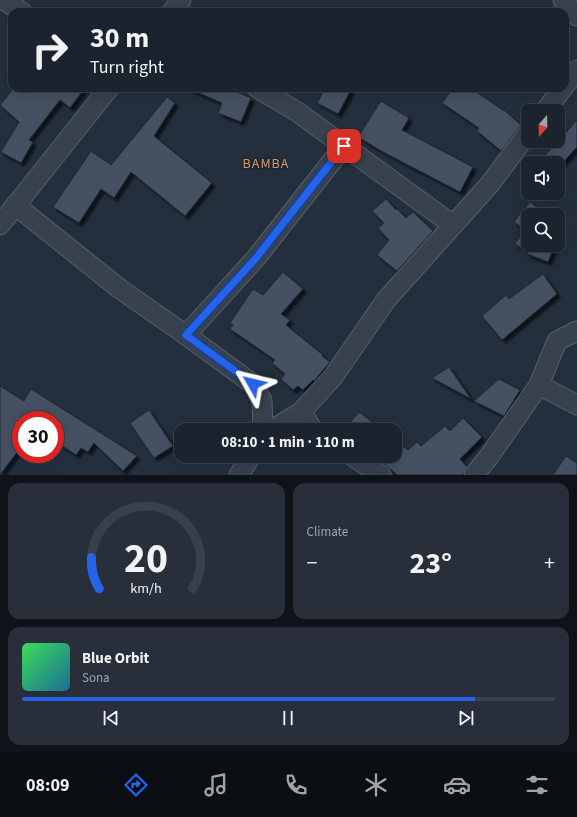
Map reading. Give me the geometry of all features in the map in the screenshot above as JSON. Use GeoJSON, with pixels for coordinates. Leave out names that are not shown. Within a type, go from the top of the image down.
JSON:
{"type":"FeatureCollection","features":[{"type":"Feature","properties":{"kind":"street"},"geometry":{"type":"LineString","coordinates":[[4,0],[16,8]]}},
{"type":"Feature","properties":{"kind":"street"},"geometry":{"type":"LineString","coordinates":[[175,8],[182,0]]}},
{"type":"Feature","properties":{"kind":"street"},"geometry":{"type":"LineString","coordinates":[[563,0],[577,16]]}},
{"type":"Feature","properties":{"kind":"street"},"geometry":{"type":"LineString","coordinates":[[569,80],[577,70]]}},
{"type":"Feature","properties":{"kind":"street"},"geometry":{"type":"LineString","coordinates":[[0,225],[107,92]]}},
{"type":"Feature","properties":{"kind":"street"},"geometry":{"type":"LineString","coordinates":[[264,92],[296,111],[452,225]]}},
{"type":"Feature","properties":{"kind":"street"},"geometry":{"type":"LineString","coordinates":[[550,104],[560,92]]}},
{"type":"Feature","properties":{"kind":"street"},"geometry":{"type":"LineString","coordinates":[[283,423],[301,412],[333,377],[386,300],[490,184],[521,142]]}},
{"type":"Feature","properties":{"kind":"street"},"geometry":{"type":"LineString","coordinates":[[186,335],[256,258],[344,146]]}},
{"type":"Feature","properties":{"kind":"street"},"geometry":{"type":"LineString","coordinates":[[15,205],[120,289],[253,384],[262,401],[263,423]]}},
{"type":"Feature","properties":{"kind":"street"},"geometry":{"type":"LineString","coordinates":[[474,475],[488,458],[539,385],[557,342],[577,331]]}},
{"type":"Feature","properties":{"kind":"street"},"geometry":{"type":"LineString","coordinates":[[539,385],[577,405]]}},
{"type":"Feature","properties":{"kind":"street"},"geometry":{"type":"LineString","coordinates":[[301,412],[308,423]]}},
{"type":"Feature","properties":{"kind":"street"},"geometry":{"type":"LineString","coordinates":[[239,475],[246,463]]}},
{"type":"Feature","properties":{"kind":"street"},"geometry":{"type":"LineString","coordinates":[[363,463],[381,475]]}},
{"type":"Feature","properties":{"kind":"building"},"geometry":{"type":"Polygon","coordinates":[[[11,92],[82,92],[70,108],[60,100],[29,140],[33,142],[21,163],[1,152],[19,122],[0,105],[11,92]]]}},
{"type":"Feature","properties":{"kind":"building"},"geometry":{"type":"Polygon","coordinates":[[[196,92],[237,92],[251,98],[241,122],[218,113],[222,103],[196,92]]]}},
{"type":"Feature","properties":{"kind":"building"},"geometry":{"type":"Polygon","coordinates":[[[323,92],[350,92],[338,114],[317,103],[323,92]]]}},
{"type":"Feature","properties":{"kind":"building"},"geometry":{"type":"Polygon","coordinates":[[[450,92],[477,92],[504,110],[521,125],[501,151],[477,131],[479,128],[442,103],[450,92]]]}},
{"type":"Feature","properties":{"kind":"building"},"geometry":{"type":"Polygon","coordinates":[[[167,97],[175,103],[154,136],[212,183],[185,216],[131,172],[114,198],[101,189],[79,223],[53,207],[91,151],[111,165],[167,97]]]}},
{"type":"Feature","properties":{"kind":"building"},"geometry":{"type":"Polygon","coordinates":[[[381,101],[409,118],[402,130],[473,167],[460,192],[383,152],[358,137],[381,101]]]}},
{"type":"Feature","properties":{"kind":"building"},"geometry":{"type":"Polygon","coordinates":[[[577,120],[577,147],[565,160],[565,156],[544,156],[552,148],[565,148],[565,133],[577,120]]]}},
{"type":"Feature","properties":{"kind":"building"},"geometry":{"type":"Polygon","coordinates":[[[386,199],[406,218],[413,212],[433,231],[397,271],[377,255],[389,240],[378,228],[384,223],[372,211],[386,199]]]}},
{"type":"Feature","properties":{"kind":"building"},"geometry":{"type":"Polygon","coordinates":[[[530,202],[538,208],[525,208],[530,202]]]}},
{"type":"Feature","properties":{"kind":"building"},"geometry":{"type":"Polygon","coordinates":[[[521,213],[521,227],[514,222],[521,213]]]}},
{"type":"Feature","properties":{"kind":"building"},"geometry":{"type":"Polygon","coordinates":[[[521,236],[521,248],[515,244],[521,236]]]}},
{"type":"Feature","properties":{"kind":"building"},"geometry":{"type":"Polygon","coordinates":[[[528,252],[552,252],[548,262],[527,254],[528,252]]]}},
{"type":"Feature","properties":{"kind":"building"},"geometry":{"type":"Polygon","coordinates":[[[283,272],[303,289],[281,314],[290,320],[286,325],[330,362],[314,381],[313,380],[303,390],[298,386],[293,390],[281,379],[285,374],[272,363],[275,360],[230,329],[233,325],[230,323],[253,289],[263,295],[283,272]]]}},
{"type":"Feature","properties":{"kind":"building"},"geometry":{"type":"Polygon","coordinates":[[[543,274],[557,294],[502,340],[482,316],[506,295],[509,299],[543,274]]]}},
{"type":"Feature","properties":{"kind":"building"},"geometry":{"type":"Polygon","coordinates":[[[449,367],[471,399],[432,378],[449,367]]]}},
{"type":"Feature","properties":{"kind":"building"},"geometry":{"type":"Polygon","coordinates":[[[499,379],[520,390],[504,416],[474,401],[499,379]]]}},
{"type":"Feature","properties":{"kind":"building"},"geometry":{"type":"Polygon","coordinates":[[[0,386],[24,401],[31,389],[137,456],[123,471],[94,443],[88,452],[81,448],[76,455],[64,447],[64,411],[12,411],[12,459],[0,475],[0,386]]]}},
{"type":"Feature","properties":{"kind":"building"},"geometry":{"type":"Polygon","coordinates":[[[149,410],[173,446],[154,458],[130,423],[149,410]]]}},
{"type":"Feature","properties":{"kind":"building"},"geometry":{"type":"Polygon","coordinates":[[[359,412],[374,423],[350,423],[359,412]]]}},
{"type":"Feature","properties":{"kind":"building"},"geometry":{"type":"Polygon","coordinates":[[[463,418],[482,437],[460,459],[467,467],[463,475],[397,475],[383,463],[402,463],[402,445],[408,450],[417,442],[421,446],[445,426],[450,431],[463,418]]]}},
{"type":"Feature","properties":{"kind":"building"},"geometry":{"type":"Polygon","coordinates":[[[566,456],[577,463],[577,475],[553,475],[566,456]]]}},
{"type":"Feature","properties":{"kind":"district","name":"BAMBA"},"geometry":{"type":"Point","coordinates":[266,164]}},
{"type":"Feature","properties":{"kind":"route"},"geometry":{"type":"LineString","coordinates":[[253,384],[186,335],[256,258],[344,146]]}}]}
